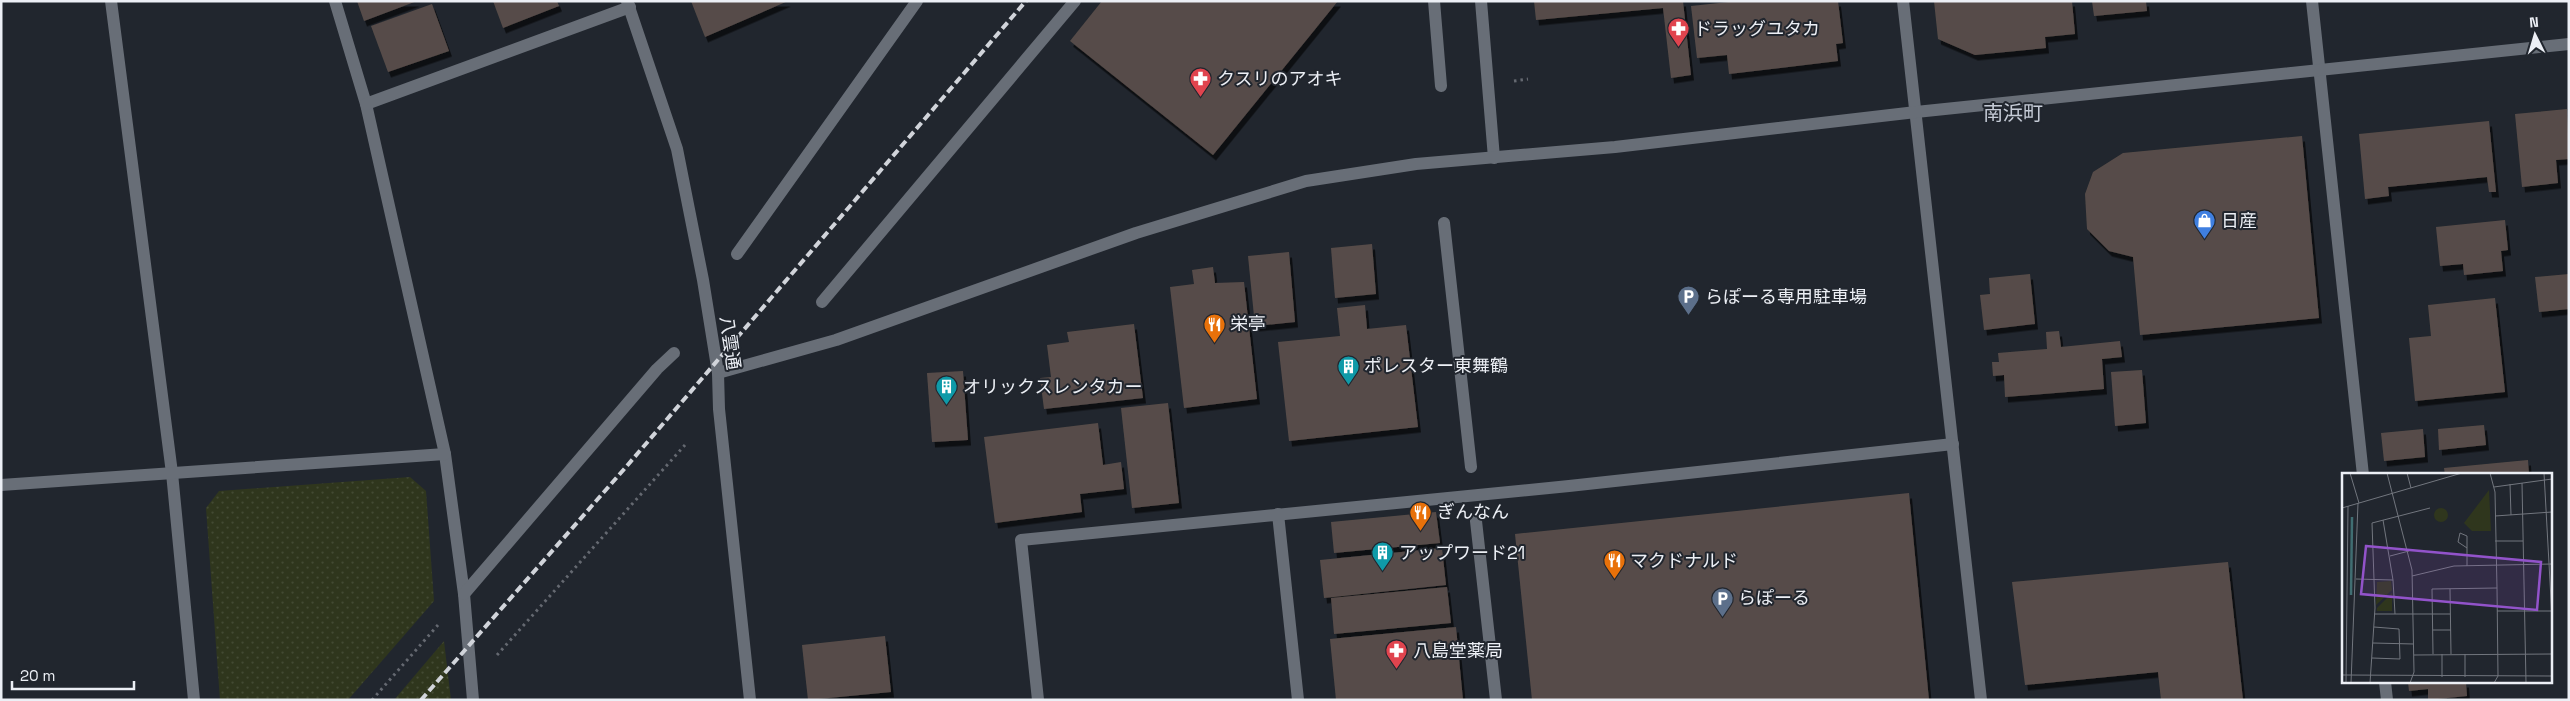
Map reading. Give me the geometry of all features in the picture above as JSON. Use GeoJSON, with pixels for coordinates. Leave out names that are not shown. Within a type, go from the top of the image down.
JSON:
{"type":"FeatureCollection","features":[{"type":"Feature","properties":{"kind":"street"},"geometry":{"type":"LineString","coordinates":[[111,1],[172,473],[194,700]]}},
{"type":"Feature","properties":{"kind":"street"},"geometry":{"type":"LineString","coordinates":[[335,1],[366,104],[445,454],[464,594],[473,700]]}},
{"type":"Feature","properties":{"kind":"street"},"geometry":{"type":"LineString","coordinates":[[737,254],[917,1]]}},
{"type":"Feature","properties":{"kind":"street"},"geometry":{"type":"LineString","coordinates":[[822,302],[1075,1]]}},
{"type":"Feature","properties":{"kind":"street"},"geometry":{"type":"LineString","coordinates":[[1434,1],[1441,86]]}},
{"type":"Feature","properties":{"kind":"street"},"geometry":{"type":"LineString","coordinates":[[1481,1],[1494,158]]}},
{"type":"Feature","properties":{"kind":"street"},"geometry":{"type":"LineString","coordinates":[[1903,1],[1981,700]]}},
{"type":"Feature","properties":{"kind":"street"},"geometry":{"type":"LineString","coordinates":[[2312,1],[2363,473]]}},
{"type":"Feature","properties":{"kind":"street"},"geometry":{"type":"LineString","coordinates":[[366,104],[629,4]]}},
{"type":"Feature","properties":{"kind":"street","name":"八雲通"},"geometry":{"type":"LineString","coordinates":[[629,4],[677,148],[703,280],[718,373],[720,409],[750,700]]}},
{"type":"Feature","properties":{"kind":"street"},"geometry":{"type":"LineString","coordinates":[[718,373],[836,340],[1136,233],[1306,181],[1416,164],[1615,148],[1916,112],[2569,44]]}},
{"type":"Feature","properties":{"kind":"street"},"geometry":{"type":"LineString","coordinates":[[1444,223],[1471,467]]}},
{"type":"Feature","properties":{"kind":"street"},"geometry":{"type":"LineString","coordinates":[[464,594],[651,376],[674,353]]}},
{"type":"Feature","properties":{"kind":"street"},"geometry":{"type":"LineString","coordinates":[[1038,700],[1020,540],[1953,444]]}},
{"type":"Feature","properties":{"kind":"street"},"geometry":{"type":"LineString","coordinates":[[1,485],[445,454]]}},
{"type":"Feature","properties":{"kind":"street"},"geometry":{"type":"LineString","coordinates":[[1278,514],[1298,700]]}},
{"type":"Feature","properties":{"kind":"street"},"geometry":{"type":"LineString","coordinates":[[1476,521],[1496,700]]}},
{"type":"Feature","properties":{"kind":"street"},"geometry":{"type":"LineString","coordinates":[[2385,684],[2387,700]]}},
{"type":"Feature","properties":{"kind":"path"},"geometry":{"type":"LineString","coordinates":[[471,682],[685,445]]}},
{"type":"Feature","properties":{"kind":"path"},"geometry":{"type":"LineString","coordinates":[[372,700],[464,594]]}},
{"type":"Feature","properties":{"kind":"green space"},"geometry":{"type":"Polygon","coordinates":[[[410,477],[426,491],[434,601],[348,700],[220,700],[206,508],[219,491],[410,477]]]}},
{"type":"Feature","properties":{"kind":"green space"},"geometry":{"type":"Polygon","coordinates":[[[444,641],[451,700],[394,700],[444,641]]]}},
{"type":"Feature","properties":{"kind":"building"},"geometry":{"type":"Polygon","coordinates":[[[357,1],[417,1],[364,21],[357,1]]]}},
{"type":"Feature","properties":{"kind":"building"},"geometry":{"type":"Polygon","coordinates":[[[493,1],[557,1],[559,6],[503,28],[493,1]]]}},
{"type":"Feature","properties":{"kind":"building"},"geometry":{"type":"Polygon","coordinates":[[[691,1],[788,1],[705,37],[691,1]]]}},
{"type":"Feature","properties":{"kind":"building","name":"クスリのアオキ"},"geometry":{"type":"Polygon","coordinates":[[[1102,1],[1338,1],[1213,155],[1070,41],[1102,1]]]}},
{"type":"Feature","properties":{"kind":"building","name":"ドラッグユタカ"},"geometry":{"type":"Polygon","coordinates":[[[1534,1],[1683,1],[1691,75],[1671,78],[1663,8],[1536,20],[1534,1]]]}},
{"type":"Feature","properties":{"kind":"building"},"geometry":{"type":"Polygon","coordinates":[[[1738,1],[1838,1],[1843,43],[1836,44],[1838,61],[1729,74],[1727,55],[1697,58],[1691,6],[1738,1]]]}},
{"type":"Feature","properties":{"kind":"building"},"geometry":{"type":"Polygon","coordinates":[[[1934,1],[2072,1],[2075,34],[2045,37],[2046,48],[1975,55],[1938,39],[1934,1]]]}},
{"type":"Feature","properties":{"kind":"building"},"geometry":{"type":"Polygon","coordinates":[[[2092,1],[2146,1],[2147,11],[2094,16],[2092,1]]]}},
{"type":"Feature","properties":{"kind":"building"},"geometry":{"type":"Polygon","coordinates":[[[432,4],[449,51],[388,72],[371,26],[432,4]]]}},
{"type":"Feature","properties":{"kind":"building"},"geometry":{"type":"Polygon","coordinates":[[[2567,109],[2569,159],[2556,160],[2558,183],[2522,187],[2515,114],[2567,109]]]}},
{"type":"Feature","properties":{"kind":"building"},"geometry":{"type":"Polygon","coordinates":[[[2489,121],[2496,192],[2489,192],[2487,177],[2388,187],[2389,196],[2365,199],[2359,134],[2489,121]]]}},
{"type":"Feature","properties":{"kind":"building","name":"日産"},"geometry":{"type":"Polygon","coordinates":[[[2302,136],[2319,318],[2140,335],[2133,257],[2109,251],[2087,229],[2085,194],[2093,172],[2123,153],[2302,136]]]}},
{"type":"Feature","properties":{"kind":"building"},"geometry":{"type":"Polygon","coordinates":[[[2505,220],[2508,250],[2501,251],[2503,271],[2464,275],[2463,264],[2440,266],[2436,227],[2505,220]]]}},
{"type":"Feature","properties":{"kind":"building"},"geometry":{"type":"Polygon","coordinates":[[[1372,244],[1376,294],[1335,298],[1331,248],[1372,244]]]}},
{"type":"Feature","properties":{"kind":"building"},"geometry":{"type":"Polygon","coordinates":[[[1289,252],[1295,322],[1255,326],[1248,256],[1289,252]]]}},
{"type":"Feature","properties":{"kind":"building","name":"栄亭"},"geometry":{"type":"Polygon","coordinates":[[[1213,267],[1215,283],[1244,282],[1257,399],[1184,408],[1170,287],[1194,284],[1192,270],[1213,267]]]}},
{"type":"Feature","properties":{"kind":"building"},"geometry":{"type":"Polygon","coordinates":[[[2030,274],[2035,324],[1984,330],[1980,295],[1990,294],[1989,278],[2030,274]]]}},
{"type":"Feature","properties":{"kind":"building"},"geometry":{"type":"Polygon","coordinates":[[[2569,274],[2569,309],[2539,312],[2535,277],[2569,274]]]}},
{"type":"Feature","properties":{"kind":"building"},"geometry":{"type":"Polygon","coordinates":[[[2495,298],[2505,392],[2415,401],[2409,338],[2431,336],[2428,305],[2495,298]]]}},
{"type":"Feature","properties":{"kind":"building","name":"ポレスター東舞鶴"},"geometry":{"type":"Polygon","coordinates":[[[1365,305],[1367,329],[1406,325],[1418,427],[1289,441],[1278,342],[1340,336],[1337,308],[1365,305]]]}},
{"type":"Feature","properties":{"kind":"building"},"geometry":{"type":"Polygon","coordinates":[[[1134,324],[1143,398],[1044,409],[1040,378],[1051,377],[1047,345],[1069,342],[1067,332],[1134,324]]]}},
{"type":"Feature","properties":{"kind":"building"},"geometry":{"type":"Polygon","coordinates":[[[2059,331],[2061,347],[2120,341],[2122,357],[2102,359],[2104,389],[2005,397],[2004,375],[1993,376],[1992,362],[1999,362],[1998,353],[2047,349],[2046,332],[2059,331]]]}},
{"type":"Feature","properties":{"kind":"building"},"geometry":{"type":"Polygon","coordinates":[[[2142,370],[2146,423],[2115,426],[2111,372],[2142,370]]]}},
{"type":"Feature","properties":{"kind":"building","name":"オリックスレンタカー"},"geometry":{"type":"Polygon","coordinates":[[[963,371],[968,440],[932,442],[927,373],[963,371]]]}},
{"type":"Feature","properties":{"kind":"building"},"geometry":{"type":"Polygon","coordinates":[[[1168,403],[1179,503],[1132,508],[1121,408],[1168,403]]]}},
{"type":"Feature","properties":{"kind":"building"},"geometry":{"type":"Polygon","coordinates":[[[1098,423],[1103,465],[1121,462],[1124,489],[1080,494],[1082,512],[995,523],[984,437],[1098,423]]]}},
{"type":"Feature","properties":{"kind":"building"},"geometry":{"type":"Polygon","coordinates":[[[2484,425],[2486,445],[2439,450],[2438,429],[2484,425]]]}},
{"type":"Feature","properties":{"kind":"building"},"geometry":{"type":"Polygon","coordinates":[[[2423,429],[2425,457],[2384,461],[2381,433],[2423,429]]]}},
{"type":"Feature","properties":{"kind":"building"},"geometry":{"type":"Polygon","coordinates":[[[2528,460],[2529,473],[2445,473],[2444,468],[2528,460]]]}},
{"type":"Feature","properties":{"kind":"building","name":"らぽーる"},"geometry":{"type":"Polygon","coordinates":[[[1909,493],[1929,700],[1532,700],[1515,534],[1909,493]]]}},
{"type":"Feature","properties":{"kind":"building"},"geometry":{"type":"Polygon","coordinates":[[[1436,512],[1440,543],[1334,553],[1331,522],[1436,512]]]}},
{"type":"Feature","properties":{"kind":"building","name":"アップワード21"},"geometry":{"type":"Polygon","coordinates":[[[1442,548],[1446,585],[1324,598],[1320,560],[1442,548]]]}},
{"type":"Feature","properties":{"kind":"building"},"geometry":{"type":"Polygon","coordinates":[[[2228,562],[2243,700],[2161,700],[2158,672],[2025,685],[2012,582],[2228,562]]]}},
{"type":"Feature","properties":{"kind":"building"},"geometry":{"type":"Polygon","coordinates":[[[1447,587],[1451,623],[1334,634],[1331,598],[1447,587]]]}},
{"type":"Feature","properties":{"kind":"building","name":"八島堂薬局"},"geometry":{"type":"Polygon","coordinates":[[[1456,627],[1463,700],[1336,700],[1330,639],[1456,627]]]}},
{"type":"Feature","properties":{"kind":"building"},"geometry":{"type":"Polygon","coordinates":[[[885,636],[891,692],[808,700],[802,645],[885,636]]]}},
{"type":"Feature","properties":{"kind":"building"},"geometry":{"type":"Polygon","coordinates":[[[2408,684],[2466,684],[2467,696],[2428,700],[2428,689],[2409,691],[2408,684]]]}},
{"type":"Feature","properties":{"kind":"railway"},"geometry":{"type":"LineString","coordinates":[[421,700],[626,467],[1026,1]]}},
{"type":"Feature","properties":{"kind":"place","name":"ドラッグユタカ"},"geometry":{"type":"Point","coordinates":[1678,48]}},
{"type":"Feature","properties":{"kind":"place","name":"クスリのアオキ"},"geometry":{"type":"Point","coordinates":[1201,98]}},
{"type":"Feature","properties":{"kind":"place","name":"日産"},"geometry":{"type":"Point","coordinates":[2205,240]}},
{"type":"Feature","properties":{"kind":"place","name":"らぽーる専用駐車場"},"geometry":{"type":"Point","coordinates":[1689,316]}},
{"type":"Feature","properties":{"kind":"place","name":"栄亭"},"geometry":{"type":"Point","coordinates":[1214,343]}},
{"type":"Feature","properties":{"kind":"place","name":"ポレスター東舞鶴"},"geometry":{"type":"Point","coordinates":[1348,385]}},
{"type":"Feature","properties":{"kind":"place","name":"オリックスレンタカー"},"geometry":{"type":"Point","coordinates":[947,406]}},
{"type":"Feature","properties":{"kind":"place","name":"ぎんなん"},"geometry":{"type":"Point","coordinates":[1421,531]}},
{"type":"Feature","properties":{"kind":"place","name":"アップワード21"},"geometry":{"type":"Point","coordinates":[1383,572]}},
{"type":"Feature","properties":{"kind":"place","name":"マクドナルド"},"geometry":{"type":"Point","coordinates":[1614,580]}},
{"type":"Feature","properties":{"kind":"place","name":"らぽーる"},"geometry":{"type":"Point","coordinates":[1722,617]}},
{"type":"Feature","properties":{"kind":"place","name":"八島堂薬局"},"geometry":{"type":"Point","coordinates":[1397,670]}},
{"type":"Feature","properties":{"kind":"district","name":"南浜町"},"geometry":{"type":"Point","coordinates":[2013,113]}}]}
